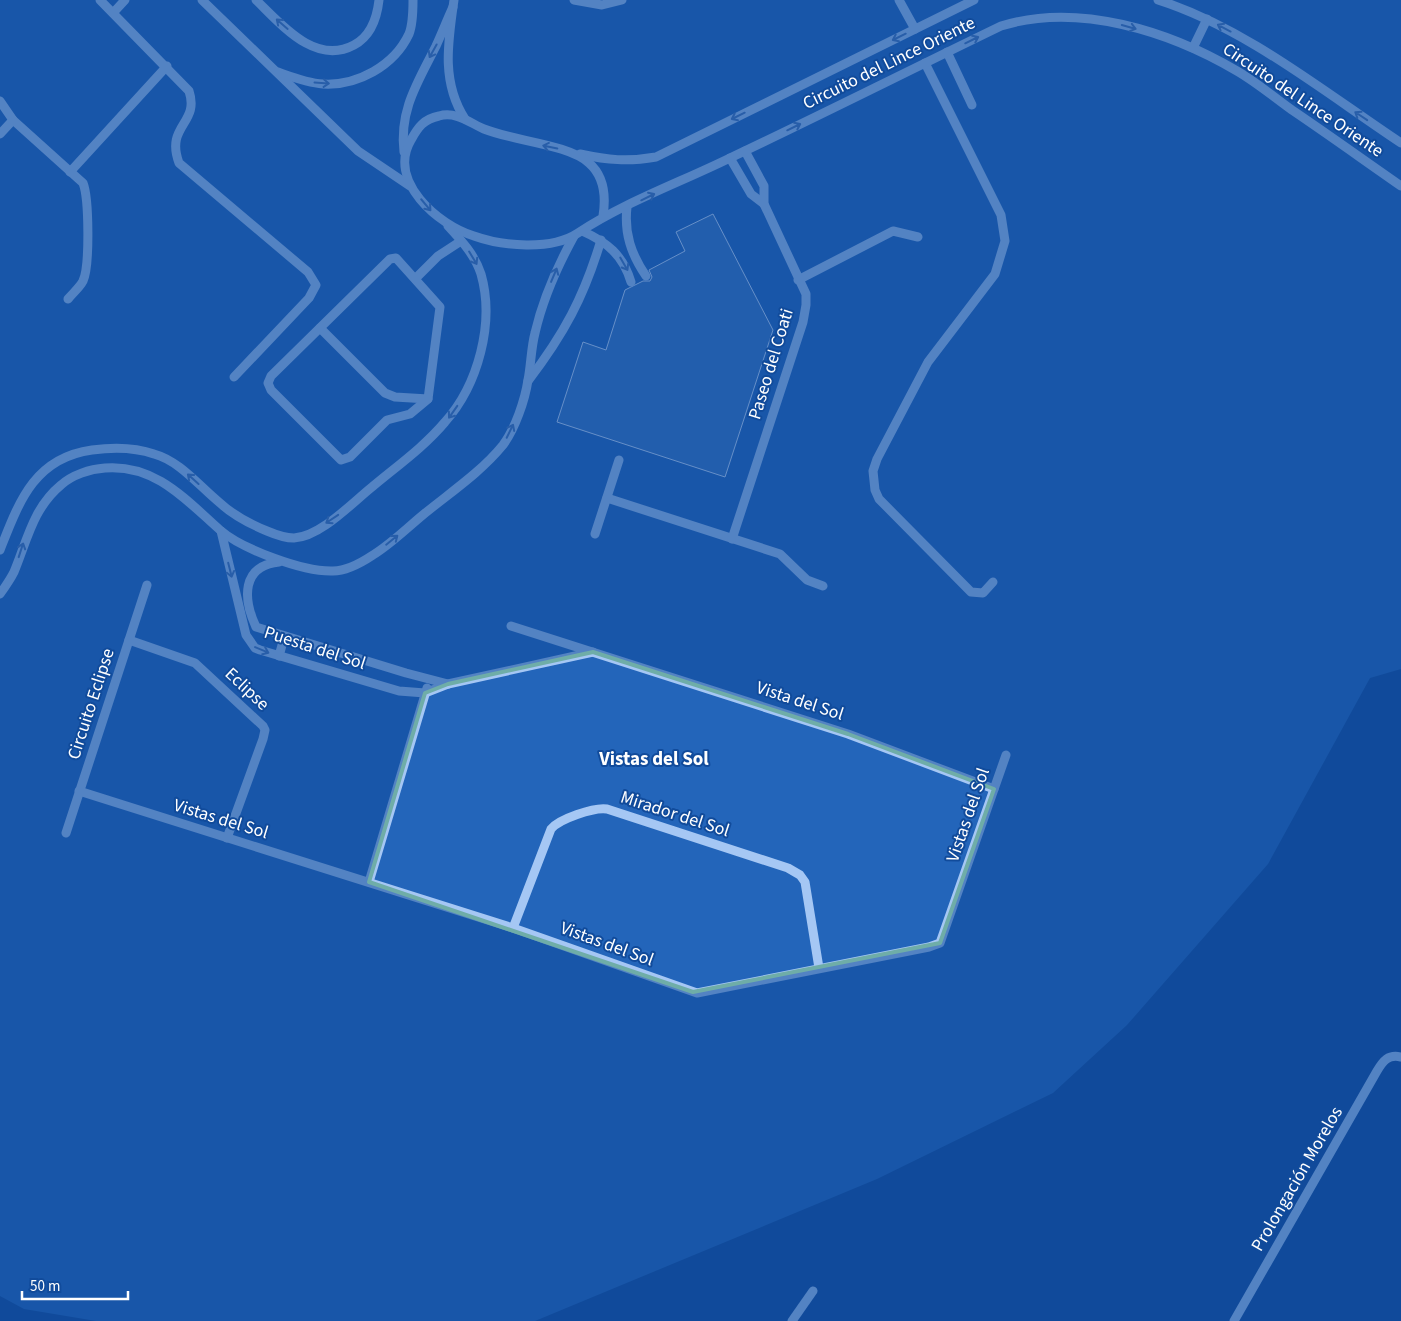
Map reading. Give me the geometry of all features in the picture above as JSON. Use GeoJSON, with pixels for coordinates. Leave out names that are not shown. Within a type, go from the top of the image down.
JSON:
{"type":"FeatureCollection","features":[{"type":"Feature","properties":{"kind":"street"},"geometry":{"type":"LineString","coordinates":[[100,0],[189,90],[192,106],[190,115],[178,132],[174,144],[179,163],[308,272],[316,285],[309,298],[234,377]]}},
{"type":"Feature","properties":{"kind":"street"},"geometry":{"type":"LineString","coordinates":[[113,13],[125,0]]}},
{"type":"Feature","properties":{"kind":"street"},"geometry":{"type":"LineString","coordinates":[[202,0],[358,151],[411,186]]}},
{"type":"Feature","properties":{"kind":"street"},"geometry":{"type":"LineString","coordinates":[[256,0],[306,44],[334,52],[353,46],[369,33],[376,21],[380,0]]}},
{"type":"Feature","properties":{"kind":"street"},"geometry":{"type":"LineString","coordinates":[[275,71],[301,80],[323,84],[362,78],[379,69],[392,58],[409,34],[413,0]]}},
{"type":"Feature","properties":{"kind":"street"},"geometry":{"type":"LineString","coordinates":[[574,0],[602,5],[622,0]]}},
{"type":"Feature","properties":{"kind":"street"},"geometry":{"type":"LineString","coordinates":[[899,0],[915,29]]}},
{"type":"Feature","properties":{"kind":"street","name":"Circuito del Lince Oriente"},"geometry":{"type":"LineString","coordinates":[[405,158],[408,145],[419,125],[440,115],[453,115],[465,119],[482,129],[509,138],[608,160],[632,161],[656,157],[974,0]]}},
{"type":"Feature","properties":{"kind":"street","name":"Circuito del Lince Oriente"},"geometry":{"type":"LineString","coordinates":[[1158,0],[1207,19],[1247,40],[1401,143]]}},
{"type":"Feature","properties":{"kind":"street"},"geometry":{"type":"LineString","coordinates":[[453,3],[449,58],[450,85],[455,103],[465,119]]}},
{"type":"Feature","properties":{"kind":"street"},"geometry":{"type":"LineString","coordinates":[[453,3],[436,47],[418,78],[406,111],[402,136],[405,158],[404,170],[411,186],[427,208],[442,220],[466,234],[501,244],[519,246],[546,243],[578,233],[601,240],[622,260],[631,282]]}},
{"type":"Feature","properties":{"kind":"street","name":"Circuito del Lince Oriente"},"geometry":{"type":"LineString","coordinates":[[578,233],[603,216],[627,207],[745,151],[1001,26],[1022,19],[1080,19],[1124,25],[1193,48],[1237,71],[1401,186]]}},
{"type":"Feature","properties":{"kind":"street"},"geometry":{"type":"LineString","coordinates":[[1193,48],[1207,19]]}},
{"type":"Feature","properties":{"kind":"street"},"geometry":{"type":"LineString","coordinates":[[947,52],[972,105]]}},
{"type":"Feature","properties":{"kind":"street"},"geometry":{"type":"LineString","coordinates":[[925,63],[1001,215],[1005,242],[995,274],[928,362],[877,459],[873,480],[875,490],[887,509],[971,592],[982,593],[993,582]]}},
{"type":"Feature","properties":{"kind":"street"},"geometry":{"type":"LineString","coordinates":[[70,172],[167,66]]}},
{"type":"Feature","properties":{"kind":"street"},"geometry":{"type":"LineString","coordinates":[[0,102],[13,120],[83,183],[88,207],[83,280],[68,299]]}},
{"type":"Feature","properties":{"kind":"street"},"geometry":{"type":"LineString","coordinates":[[0,134],[13,120]]}},
{"type":"Feature","properties":{"kind":"street","name":"Paseo del Coati"},"geometry":{"type":"LineString","coordinates":[[732,538],[803,322],[806,305],[806,294],[764,204],[764,186],[745,151]]}},
{"type":"Feature","properties":{"kind":"street"},"geometry":{"type":"LineString","coordinates":[[577,153],[592,164],[600,178],[606,198],[603,216]]}},
{"type":"Feature","properties":{"kind":"street","name":"Paseo del Coati"},"geometry":{"type":"LineString","coordinates":[[730,158],[751,194],[764,204]]}},
{"type":"Feature","properties":{"kind":"street"},"geometry":{"type":"LineString","coordinates":[[627,207],[626,218],[630,245],[646,276]]}},
{"type":"Feature","properties":{"kind":"street"},"geometry":{"type":"LineString","coordinates":[[0,550],[24,495],[38,474],[64,457],[87,451],[118,447],[156,454],[184,471],[222,505],[246,523],[274,534],[294,538],[313,532],[337,516],[418,449],[445,422],[464,396],[475,370],[486,316],[481,274],[474,258],[442,220]]}},
{"type":"Feature","properties":{"kind":"street"},"geometry":{"type":"LineString","coordinates":[[798,280],[893,231],[918,237]]}},
{"type":"Feature","properties":{"kind":"street"},"geometry":{"type":"LineString","coordinates":[[0,594],[13,573],[23,542],[50,494],[63,483],[96,468],[121,467],[142,471],[159,479],[210,519],[220,531],[265,555],[284,562],[334,571],[347,569],[374,555],[478,470],[504,444],[516,420],[528,382],[534,336],[544,299],[555,271],[578,233]]}},
{"type":"Feature","properties":{"kind":"street"},"geometry":{"type":"LineString","coordinates":[[528,382],[552,350],[573,316],[589,278],[601,240]]}},
{"type":"Feature","properties":{"kind":"street"},"geometry":{"type":"LineString","coordinates":[[416,278],[438,256],[461,241]]}},
{"type":"Feature","properties":{"kind":"street"},"geometry":{"type":"LineString","coordinates":[[390,259],[399,259],[416,278],[440,310],[428,399],[410,414],[387,420],[348,460],[338,459],[271,390],[268,383],[271,376],[390,259]]}},
{"type":"Feature","properties":{"kind":"street"},"geometry":{"type":"LineString","coordinates":[[320,328],[385,393],[395,397],[428,399]]}},
{"type":"Feature","properties":{"kind":"street"},"geometry":{"type":"LineString","coordinates":[[595,534],[619,460]]}},
{"type":"Feature","properties":{"kind":"street"},"geometry":{"type":"LineString","coordinates":[[607,498],[780,554],[807,580],[823,586]]}},
{"type":"Feature","properties":{"kind":"street","name":"Puesta del Sol"},"geometry":{"type":"LineString","coordinates":[[220,531],[246,636],[255,648],[398,691],[425,693]]}},
{"type":"Feature","properties":{"kind":"street","name":"Puesta del Sol"},"geometry":{"type":"LineString","coordinates":[[284,562],[263,565],[251,575],[247,590],[256,628],[284,638],[429,680]]}},
{"type":"Feature","properties":{"kind":"street","name":"Circuito Eclipse"},"geometry":{"type":"LineString","coordinates":[[66,833],[147,585]]}},
{"type":"Feature","properties":{"kind":"street","name":"Vista del Sol"},"geometry":{"type":"LineString","coordinates":[[511,626],[848,734],[994,789]]}},
{"type":"Feature","properties":{"kind":"street"},"geometry":{"type":"LineString","coordinates":[[246,636],[256,628]]}},
{"type":"Feature","properties":{"kind":"street"},"geometry":{"type":"LineString","coordinates":[[279,656],[284,638]]}},
{"type":"Feature","properties":{"kind":"street","name":"Eclipse"},"geometry":{"type":"LineString","coordinates":[[130,640],[195,663],[263,726],[265,730],[227,838]]}},
{"type":"Feature","properties":{"kind":"street"},"geometry":{"type":"LineString","coordinates":[[425,693],[448,684],[593,652]]}},
{"type":"Feature","properties":{"kind":"street"},"geometry":{"type":"LineString","coordinates":[[369,882],[429,680],[448,684]]}},
{"type":"Feature","properties":{"kind":"street","name":"Vistas del Sol"},"geometry":{"type":"LineString","coordinates":[[79,791],[513,928],[697,993],[929,947],[940,943],[947,929],[1006,755]]}},
{"type":"Feature","properties":{"kind":"street","name":"Mirador del Sol"},"geometry":{"type":"LineString","coordinates":[[513,928],[550,829],[559,822],[595,810],[607,809],[788,868],[800,875],[807,890],[819,968]]}},
{"type":"Feature","properties":{"kind":"street","name":"Prolongación Morelos"},"geometry":{"type":"LineString","coordinates":[[1234,1321],[1377,1071],[1383,1062],[1396,1056]]}},
{"type":"Feature","properties":{"kind":"street"},"geometry":{"type":"LineString","coordinates":[[792,1321],[813,1291]]}},
{"type":"Feature","properties":{"kind":"highlighted area"},"geometry":{"type":"Polygon","coordinates":[[[593,652],[848,734],[994,789],[940,943],[693,992],[369,882],[425,693],[448,684],[593,652]]]}},
{"type":"Feature","properties":{"kind":"shaded area"},"geometry":{"type":"Polygon","coordinates":[[[0,0],[1401,0],[1401,669],[1370,678],[1268,864],[1127,1025],[1053,1093],[877,1179],[535,1321],[96,1321],[24,1309],[0,1296],[0,0]]]}},
{"type":"Feature","properties":{"kind":"building"},"geometry":{"type":"Polygon","coordinates":[[[713,214],[773,330],[725,477],[557,422],[583,342],[606,350],[625,290],[643,281],[650,281],[652,277],[649,270],[685,251],[676,232],[713,214]]]}},
{"type":"Feature","properties":{"kind":"district","name":"Vistas del Sol"},"geometry":{"type":"Point","coordinates":[654,759]}}]}
